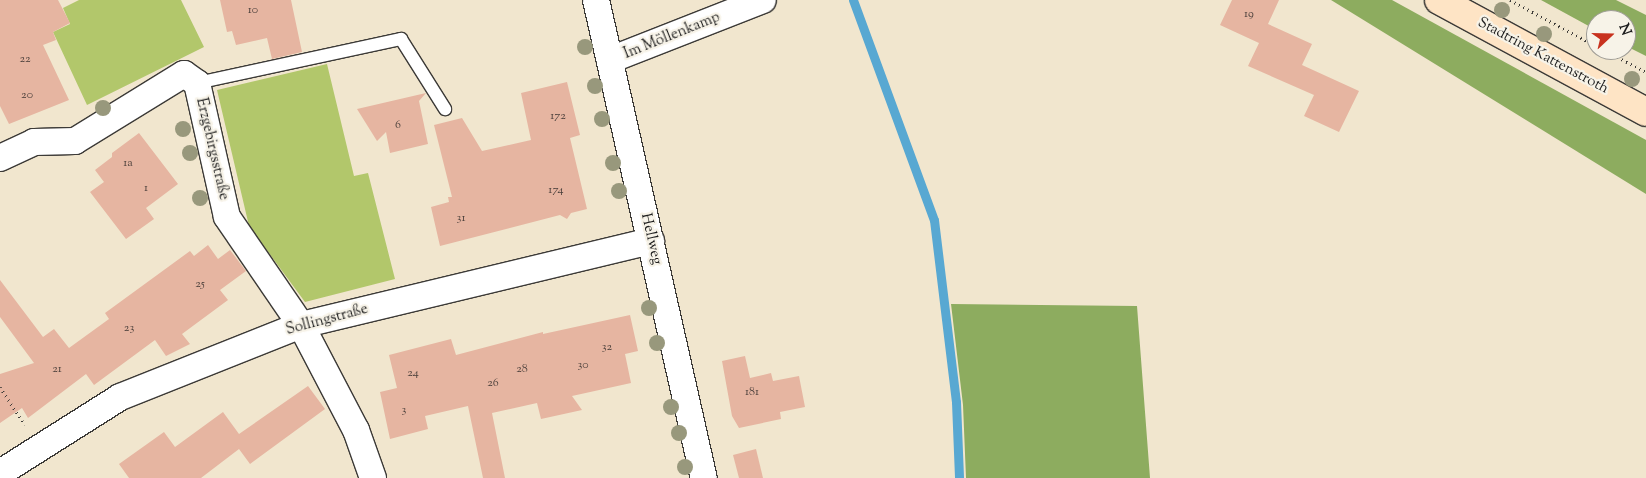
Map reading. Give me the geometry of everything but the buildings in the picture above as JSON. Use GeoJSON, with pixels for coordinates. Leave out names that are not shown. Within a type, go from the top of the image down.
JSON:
{"type":"FeatureCollection","features":[{"type":"Feature","properties":{"kind":"main road","name":"Stadtring Kattenstroth"},"geometry":{"type":"LineString","coordinates":[[1439,0],[1646,112]]}},
{"type":"Feature","properties":{"kind":"street","name":"Hellweg"},"geometry":{"type":"LineString","coordinates":[[596,0],[704,478]]}},
{"type":"Feature","properties":{"kind":"street","name":"Im Möllenkamp"},"geometry":{"type":"LineString","coordinates":[[610,60],[763,0]]}},
{"type":"Feature","properties":{"kind":"street","name":"Erzgebirgsstraße"},"geometry":{"type":"LineString","coordinates":[[0,158],[34,142],[74,141],[184,74],[197,83],[227,217],[301,325],[356,430],[373,478]]}},
{"type":"Feature","properties":{"kind":"street","name":"Sollingstraße"},"geometry":{"type":"LineString","coordinates":[[0,473],[39,446],[120,397],[301,325],[651,241]]}},
{"type":"Feature","properties":{"kind":"lane"},"geometry":{"type":"LineString","coordinates":[[197,83],[401,39],[444,109]]}},
{"type":"Feature","properties":{"kind":"path"},"geometry":{"type":"LineString","coordinates":[[1510,0],[1586,41]]}},
{"type":"Feature","properties":{"kind":"path"},"geometry":{"type":"LineString","coordinates":[[1623,60],[1646,72]]}},
{"type":"Feature","properties":{"kind":"path"},"geometry":{"type":"LineString","coordinates":[[0,387],[39,446]]}},
{"type":"Feature","properties":{"kind":"green space"},"geometry":{"type":"Polygon","coordinates":[[[79,0],[181,0],[204,47],[87,105],[53,32],[70,24],[63,8],[79,0]]]}},
{"type":"Feature","properties":{"kind":"green space"},"geometry":{"type":"Polygon","coordinates":[[[1331,0],[1392,0],[1646,140],[1646,194],[1331,0]]]}},
{"type":"Feature","properties":{"kind":"green space"},"geometry":{"type":"Polygon","coordinates":[[[1541,0],[1616,0],[1636,10],[1586,10],[1586,25],[1541,0]]]}},
{"type":"Feature","properties":{"kind":"green space"},"geometry":{"type":"Polygon","coordinates":[[[1636,10],[1646,15],[1646,56],[1636,51],[1636,10]]]}},
{"type":"Feature","properties":{"kind":"green space"},"geometry":{"type":"Polygon","coordinates":[[[327,64],[354,176],[368,173],[395,279],[305,302],[249,226],[217,90],[327,64]]]}},
{"type":"Feature","properties":{"kind":"green space"},"geometry":{"type":"Polygon","coordinates":[[[951,304],[1137,306],[1150,478],[966,478],[963,405],[951,304]]]}},
{"type":"Feature","properties":{"kind":"waterway"},"geometry":{"type":"LineString","coordinates":[[853,0],[934,220],[956,402],[959,478]]}}]}
